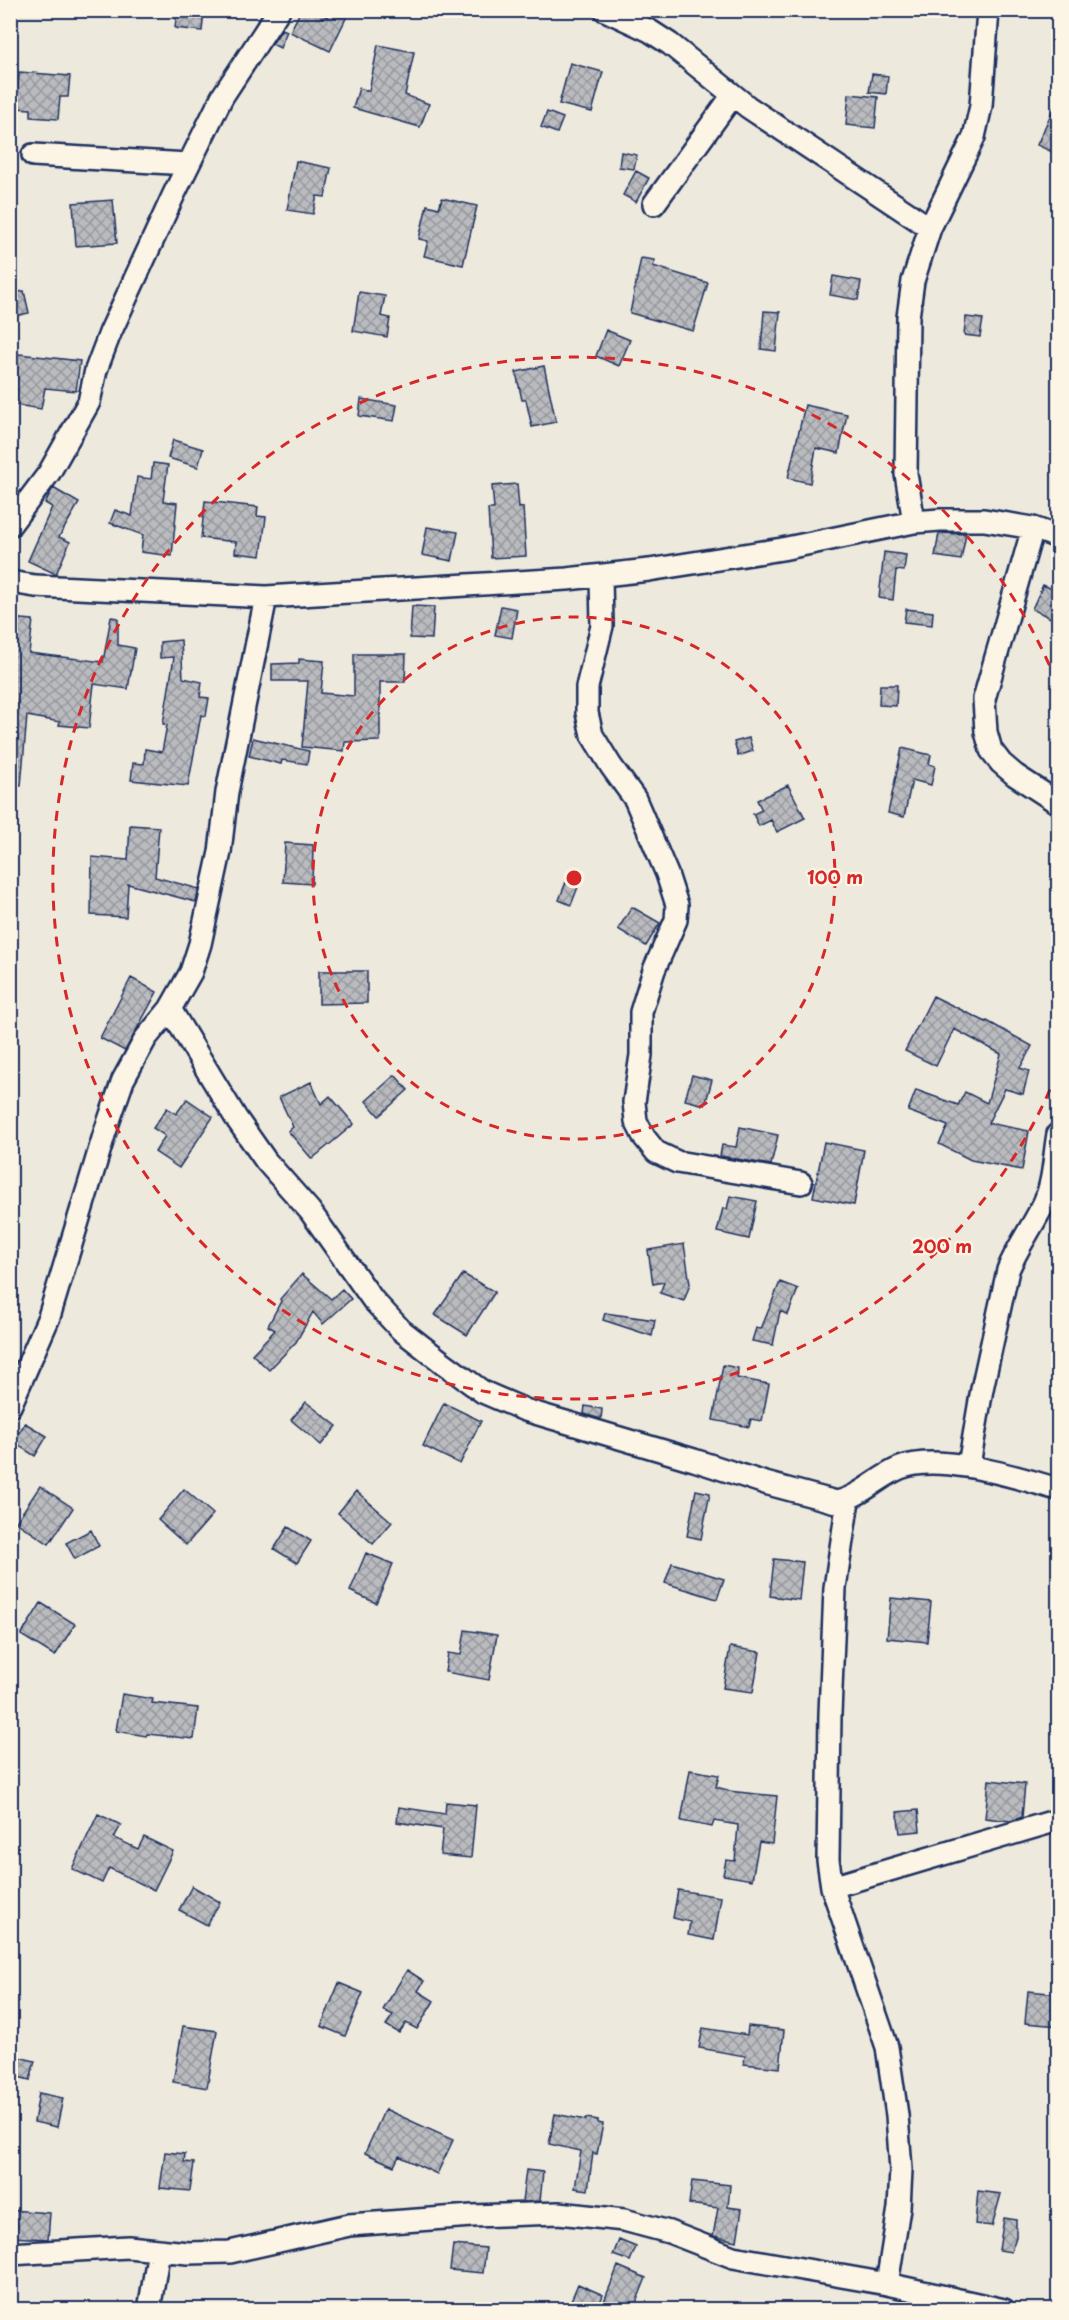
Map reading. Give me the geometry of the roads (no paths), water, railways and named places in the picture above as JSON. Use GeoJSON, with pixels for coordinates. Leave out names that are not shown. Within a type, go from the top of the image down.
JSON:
{"type":"FeatureCollection","features":[{"type":"Feature","properties":{"kind":"street"},"geometry":{"type":"LineString","coordinates":[[10,525],[49,473],[89,402],[96,370],[110,333],[189,164],[222,97],[279,10]]}},
{"type":"Feature","properties":{"kind":"street"},"geometry":{"type":"LineString","coordinates":[[605,10],[650,31],[670,44],[733,95],[930,228]]}},
{"type":"Feature","properties":{"kind":"street"},"geometry":{"type":"LineString","coordinates":[[914,522],[906,474],[908,317],[914,280],[930,228],[974,137],[981,106],[988,10]]}},
{"type":"Feature","properties":{"kind":"street"},"geometry":{"type":"LineString","coordinates":[[654,204],[733,95]]}},
{"type":"Feature","properties":{"kind":"street"},"geometry":{"type":"LineString","coordinates":[[33,155],[189,164]]}},
{"type":"Feature","properties":{"kind":"street"},"geometry":{"type":"LineString","coordinates":[[10,582],[35,586],[266,597],[440,588],[601,576],[782,549],[914,522],[984,520],[1034,528],[1059,537]]}},
{"type":"Feature","properties":{"kind":"street"},"geometry":{"type":"LineString","coordinates":[[1034,528],[984,699],[986,732],[990,750],[1001,763],[1015,775],[1059,803]]}},
{"type":"Feature","properties":{"kind":"street"},"geometry":{"type":"LineString","coordinates":[[601,576],[602,626],[587,687],[586,713],[592,735],[635,799],[667,874],[677,905],[676,920],[654,970],[641,1012],[641,1055],[634,1102],[636,1121],[644,1137],[656,1152],[677,1162],[801,1183]]}},
{"type":"Feature","properties":{"kind":"street"},"geometry":{"type":"LineString","coordinates":[[10,1406],[49,1317],[123,1080],[146,1038],[170,1009],[190,972],[200,944],[220,852],[227,792],[266,597]]}},
{"type":"Feature","properties":{"kind":"street"},"geometry":{"type":"LineString","coordinates":[[170,1009],[254,1144],[310,1211],[373,1300],[402,1330],[483,1392],[525,1410],[765,1483],[836,1502],[848,1500],[883,1476],[904,1467],[924,1464],[969,1465],[1059,1489]]}},
{"type":"Feature","properties":{"kind":"street"},"geometry":{"type":"LineString","coordinates":[[969,1465],[982,1389],[1008,1270],[1044,1203],[1050,1187],[1059,1134]]}},
{"type":"Feature","properties":{"kind":"street"},"geometry":{"type":"LineString","coordinates":[[848,1500],[835,1588],[830,1703],[828,1848],[832,1887],[887,2047],[897,2115],[901,2170],[899,2208],[887,2284]]}},
{"type":"Feature","properties":{"kind":"street"},"geometry":{"type":"LineString","coordinates":[[832,1887],[1059,1820]]}},
{"type":"Feature","properties":{"kind":"street"},"geometry":{"type":"LineString","coordinates":[[10,2254],[128,2247],[188,2253],[230,2252],[349,2225],[472,2216],[559,2213],[624,2220],[669,2232],[733,2258],[887,2284],[1004,2310]]}},
{"type":"Feature","properties":{"kind":"street"},"geometry":{"type":"LineString","coordinates":[[149,2310],[159,2250]]}}]}
